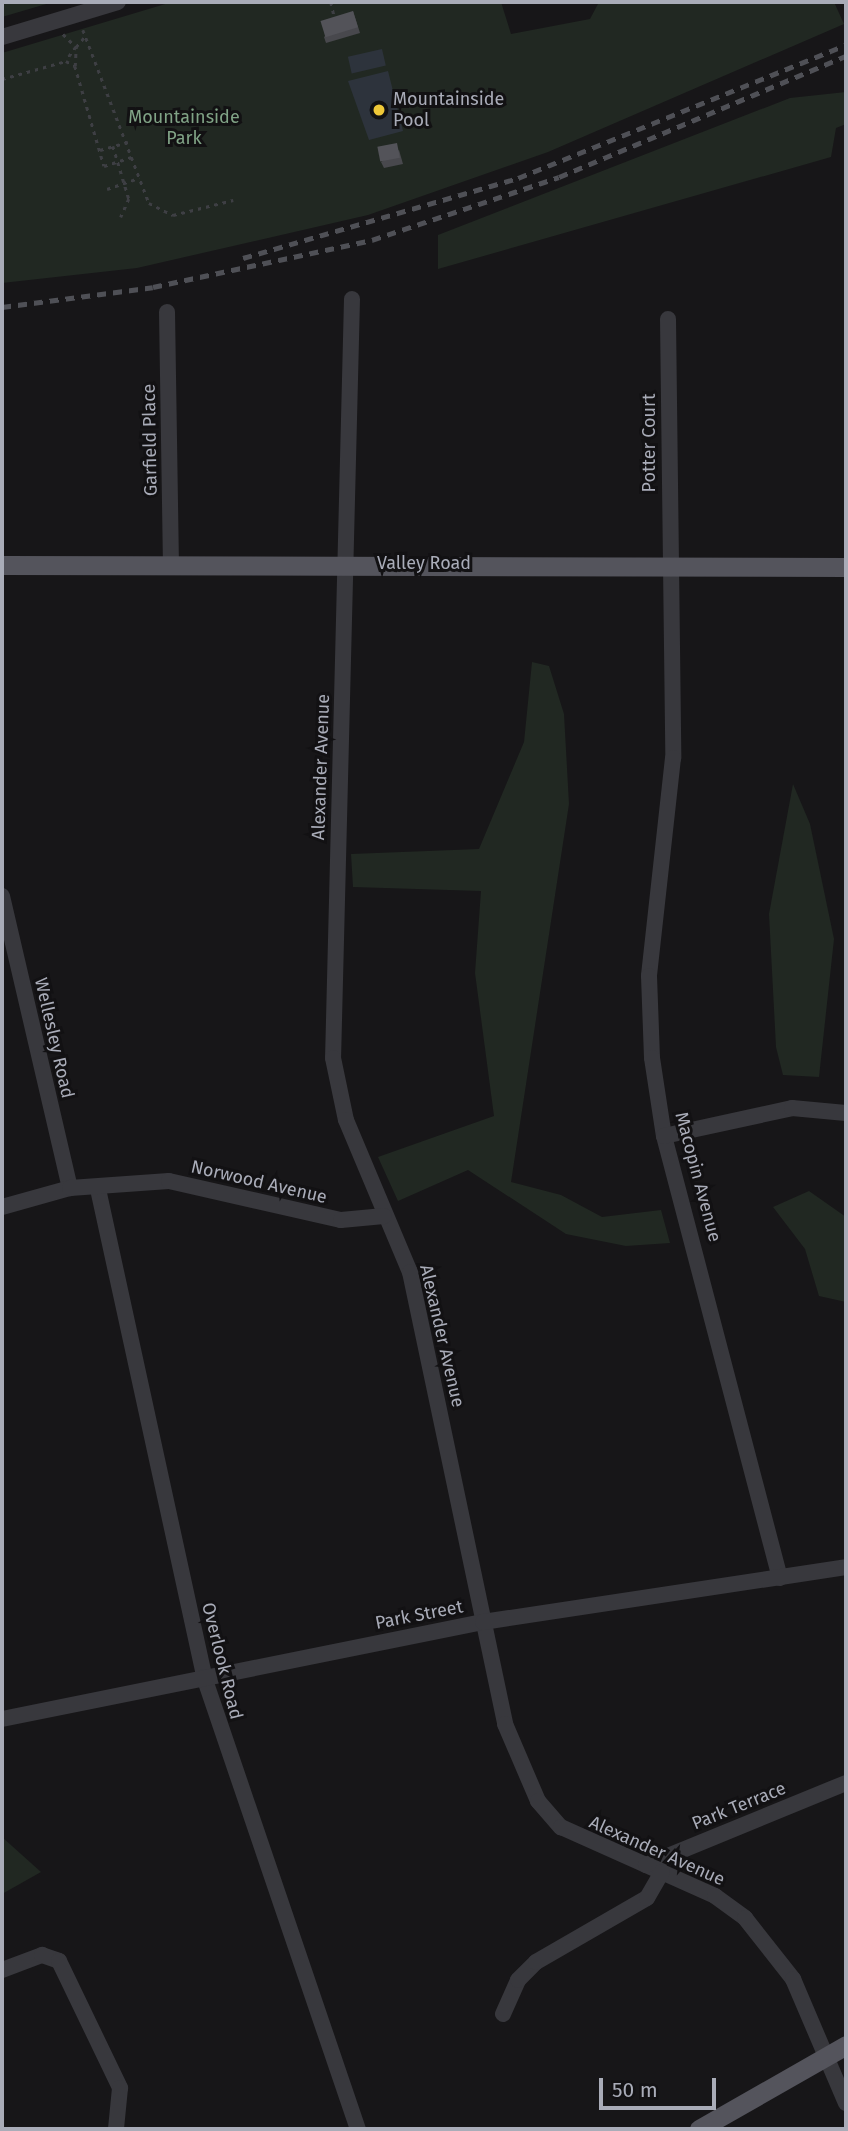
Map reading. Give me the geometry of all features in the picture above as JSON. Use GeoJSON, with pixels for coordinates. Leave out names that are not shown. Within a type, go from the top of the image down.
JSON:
{"type":"FeatureCollection","features":[{"type":"Feature","properties":{"kind":"main road","name":"Valley Road"},"geometry":{"type":"LineString","coordinates":[[2,565],[846,567]]}},
{"type":"Feature","properties":{"kind":"main road"},"geometry":{"type":"LineString","coordinates":[[699,2129],[838,2050]]}},
{"type":"Feature","properties":{"kind":"street"},"geometry":{"type":"LineString","coordinates":[[2,37],[118,2]]}},
{"type":"Feature","properties":{"kind":"street","name":"Alexander Avenue"},"geometry":{"type":"LineString","coordinates":[[352,299],[348,564],[333,1058],[346,1120],[384,1216],[410,1272],[505,1724],[537,1801],[580,1839],[662,1872],[746,1917],[793,1979],[838,2050],[846,2103]]}},
{"type":"Feature","properties":{"kind":"street","name":"Garfield Place"},"geometry":{"type":"LineString","coordinates":[[167,312],[171,567]]}},
{"type":"Feature","properties":{"kind":"street","name":"Potter Court"},"geometry":{"type":"LineString","coordinates":[[668,319],[668,567]]}},
{"type":"Feature","properties":{"kind":"street","name":"Macopin Avenue"},"geometry":{"type":"LineString","coordinates":[[668,567],[673,758],[649,976],[664,1136],[780,1578]]}},
{"type":"Feature","properties":{"kind":"street","name":"Wellesley Road"},"geometry":{"type":"LineString","coordinates":[[2,895],[70,1188]]}},
{"type":"Feature","properties":{"kind":"street"},"geometry":{"type":"LineString","coordinates":[[664,1136],[792,1108],[846,1113]]}},
{"type":"Feature","properties":{"kind":"street","name":"Norwood Avenue"},"geometry":{"type":"LineString","coordinates":[[2,1208],[70,1188],[98,1189],[169,1181],[341,1220],[384,1216]]}},
{"type":"Feature","properties":{"kind":"street","name":"Overlook Road"},"geometry":{"type":"LineString","coordinates":[[98,1189],[204,1677],[237,1790],[358,2129]]}},
{"type":"Feature","properties":{"kind":"street","name":"Park Street"},"geometry":{"type":"LineString","coordinates":[[2,1719],[483,1622],[846,1567]]}},
{"type":"Feature","properties":{"kind":"street","name":"Park Terrace"},"geometry":{"type":"LineString","coordinates":[[646,1865],[846,1783]]}},
{"type":"Feature","properties":{"kind":"street"},"geometry":{"type":"LineString","coordinates":[[503,2014],[518,1980],[536,1962],[647,1898],[662,1872]]}},
{"type":"Feature","properties":{"kind":"street"},"geometry":{"type":"LineString","coordinates":[[2,1970],[42,1955],[59,1961],[120,2088],[116,2129]]}},
{"type":"Feature","properties":{"kind":"path"},"geometry":{"type":"LineString","coordinates":[[331,2],[335,23]]}},
{"type":"Feature","properties":{"kind":"path"},"geometry":{"type":"LineString","coordinates":[[81,27],[128,142],[149,203],[167,215],[233,200]]}},
{"type":"Feature","properties":{"kind":"path"},"geometry":{"type":"LineString","coordinates":[[61,33],[76,47],[75,66],[104,166],[132,157]]}},
{"type":"Feature","properties":{"kind":"path"},"geometry":{"type":"LineString","coordinates":[[2,79],[66,61],[86,35]]}},
{"type":"Feature","properties":{"kind":"path"},"geometry":{"type":"LineString","coordinates":[[66,61],[75,66]]}},
{"type":"Feature","properties":{"kind":"path"},"geometry":{"type":"LineString","coordinates":[[99,150],[128,142]]}},
{"type":"Feature","properties":{"kind":"path"},"geometry":{"type":"LineString","coordinates":[[113,146],[129,199],[121,217]]}},
{"type":"Feature","properties":{"kind":"path"},"geometry":{"type":"LineString","coordinates":[[107,189],[139,178]]}},
{"type":"Feature","properties":{"kind":"green space"},"geometry":{"type":"Polygon","coordinates":[[[2,2],[53,2],[2,17],[2,2]]]}},
{"type":"Feature","properties":{"kind":"green space","name":"Mountainside Park"},"geometry":{"type":"Polygon","coordinates":[[[172,2],[501,2],[511,34],[590,19],[599,2],[834,2],[844,24],[548,152],[368,215],[137,268],[2,283],[2,53],[172,2]]]}},
{"type":"Feature","properties":{"kind":"green space"},"geometry":{"type":"Polygon","coordinates":[[[846,92],[846,124],[836,128],[831,157],[438,269],[438,235],[790,98],[846,92]]]}},
{"type":"Feature","properties":{"kind":"green space"},"geometry":{"type":"Polygon","coordinates":[[[532,662],[549,666],[564,714],[569,804],[511,1182],[561,1195],[602,1217],[661,1210],[670,1243],[626,1246],[566,1234],[468,1170],[398,1201],[378,1157],[494,1116],[475,973],[481,891],[353,887],[351,854],[479,849],[524,742],[532,662]]]}},
{"type":"Feature","properties":{"kind":"green space"},"geometry":{"type":"Polygon","coordinates":[[[793,784],[810,824],[834,939],[819,1077],[783,1075],[776,1047],[769,914],[793,784]]]}},
{"type":"Feature","properties":{"kind":"green space"},"geometry":{"type":"Polygon","coordinates":[[[809,1191],[846,1217],[846,1302],[819,1296],[805,1249],[773,1207],[809,1191]]]}},
{"type":"Feature","properties":{"kind":"green space"},"geometry":{"type":"Polygon","coordinates":[[[2,1837],[41,1872],[2,1894],[2,1837]]]}},
{"type":"Feature","properties":{"kind":"shaded area"},"geometry":{"type":"Polygon","coordinates":[[[382,49],[386,66],[352,73],[348,57],[382,49]]]}},
{"type":"Feature","properties":{"kind":"shaded area","name":"Mountainside Pool"},"geometry":{"type":"Polygon","coordinates":[[[388,71],[403,131],[369,140],[348,81],[388,71]]]}},
{"type":"Feature","properties":{"kind":"building"},"geometry":{"type":"Polygon","coordinates":[[[353,11],[358,27],[325,37],[320,21],[353,11]]]}},
{"type":"Feature","properties":{"kind":"building"},"geometry":{"type":"Polygon","coordinates":[[[397,143],[400,158],[380,162],[377,147],[397,143]]]}},
{"type":"Feature","properties":{"kind":"railway"},"geometry":{"type":"LineString","coordinates":[[243,258],[518,178],[846,45]]}},
{"type":"Feature","properties":{"kind":"railway"},"geometry":{"type":"LineString","coordinates":[[2,307],[153,287],[372,240],[559,177],[846,56]]}},
{"type":"Feature","properties":{"kind":"place","name":"Mountainside Pool"},"geometry":{"type":"Point","coordinates":[379,110]}}]}
